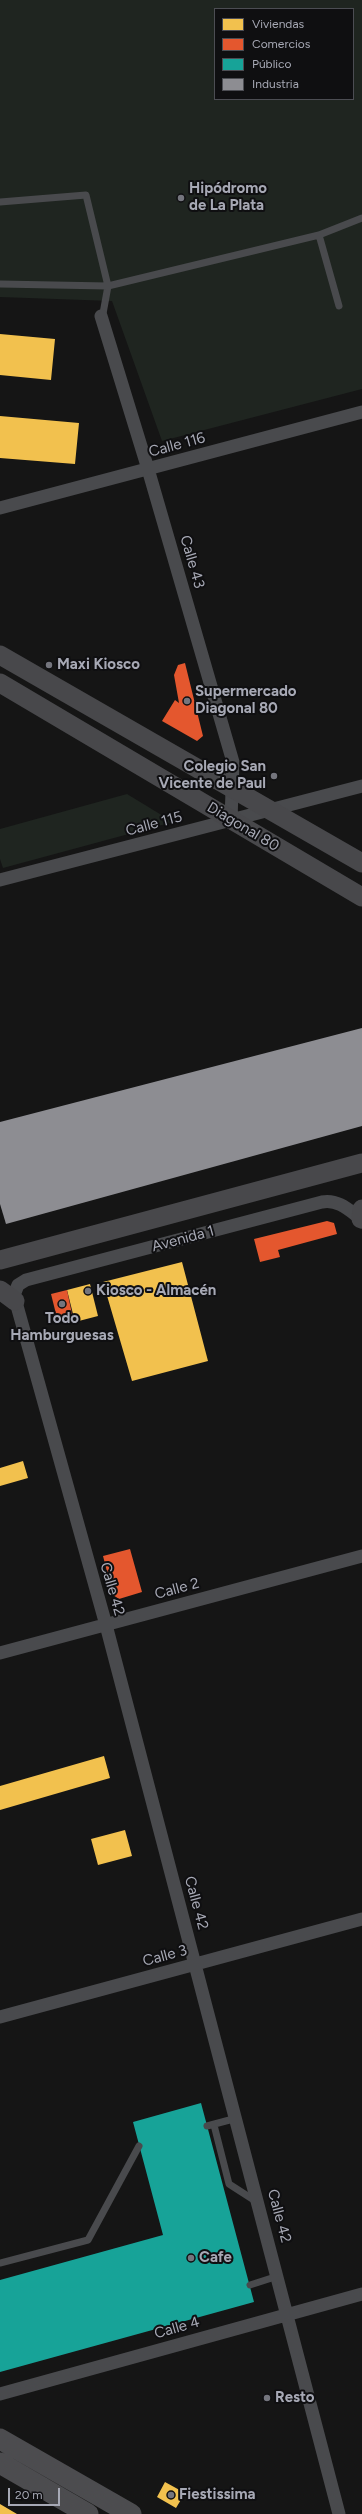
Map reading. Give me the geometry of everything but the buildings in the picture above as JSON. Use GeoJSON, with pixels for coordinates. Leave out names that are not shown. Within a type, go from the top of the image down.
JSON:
{"type":"FeatureCollection","features":[{"type":"Feature","properties":{"kind":"main road","name":"Diagonal 80"},"geometry":{"type":"LineString","coordinates":[[0,655],[362,863]]}},
{"type":"Feature","properties":{"kind":"main road","name":"Diagonal 80"},"geometry":{"type":"LineString","coordinates":[[0,683],[362,897]]}},
{"type":"Feature","properties":{"kind":"main road","name":"Avenida 1"},"geometry":{"type":"LineString","coordinates":[[0,1260],[362,1163]]}},
{"type":"Feature","properties":{"kind":"main road"},"geometry":{"type":"LineString","coordinates":[[0,2439],[131,2514]]}},
{"type":"Feature","properties":{"kind":"main road"},"geometry":{"type":"LineString","coordinates":[[0,2463],[88,2514]]}},
{"type":"Feature","properties":{"kind":"street","name":"Calle 43"},"geometry":{"type":"LineString","coordinates":[[101,318],[148,469],[233,762],[231,820]]}},
{"type":"Feature","properties":{"kind":"street","name":"Calle 116"},"geometry":{"type":"LineString","coordinates":[[0,508],[362,412]]}},
{"type":"Feature","properties":{"kind":"street","name":"Calle 115"},"geometry":{"type":"LineString","coordinates":[[0,880],[362,786]]}},
{"type":"Feature","properties":{"kind":"street","name":"Avenida 1"},"geometry":{"type":"LineString","coordinates":[[7,1296],[26,1280],[322,1202],[335,1201],[362,1217]]}},
{"type":"Feature","properties":{"kind":"street","name":"Calle 42"},"geometry":{"type":"LineString","coordinates":[[7,1296],[106,1625],[259,2203],[278,2276],[286,2314],[339,2514]]}},
{"type":"Feature","properties":{"kind":"street","name":"Calle 2"},"geometry":{"type":"LineString","coordinates":[[0,1653],[362,1556]]}},
{"type":"Feature","properties":{"kind":"street","name":"Calle 3"},"geometry":{"type":"LineString","coordinates":[[0,2017],[362,1919]]}},
{"type":"Feature","properties":{"kind":"street","name":"Calle 4"},"geometry":{"type":"LineString","coordinates":[[0,2394],[362,2294]]}},
{"type":"Feature","properties":{"kind":"lane"},"geometry":{"type":"LineString","coordinates":[[0,202],[86,195],[108,286],[101,318]]}},
{"type":"Feature","properties":{"kind":"lane"},"geometry":{"type":"LineString","coordinates":[[0,284],[108,286],[319,235],[362,218]]}},
{"type":"Feature","properties":{"kind":"lane"},"geometry":{"type":"LineString","coordinates":[[319,235],[338,306]]}},
{"type":"Feature","properties":{"kind":"lane"},"geometry":{"type":"LineString","coordinates":[[236,2118],[211,2125],[229,2184],[259,2203]]}},
{"type":"Feature","properties":{"kind":"lane"},"geometry":{"type":"LineString","coordinates":[[0,2262],[88,2240],[139,2146]]}},
{"type":"Feature","properties":{"kind":"lane"},"geometry":{"type":"LineString","coordinates":[[250,2285],[278,2276]]}},
{"type":"Feature","properties":{"kind":"shaded area","name":"Hipódromo de La Plata"},"geometry":{"type":"Polygon","coordinates":[[[0,0],[362,0],[362,389],[162,441],[112,301],[0,297],[0,0]]]}},
{"type":"Feature","properties":{"kind":"shaded area"},"geometry":{"type":"Polygon","coordinates":[[[127,794],[173,822],[3,868],[0,859],[0,829],[127,794]]]}},
{"type":"Feature","properties":{"kind":"place","name":"Hipódromo de La Plata"},"geometry":{"type":"Point","coordinates":[181,198]}},
{"type":"Feature","properties":{"kind":"place","name":"Maxi Kiosco"},"geometry":{"type":"Point","coordinates":[49,665]}},
{"type":"Feature","properties":{"kind":"place","name":"Supermercado Diagonal 80"},"geometry":{"type":"Point","coordinates":[187,701]}},
{"type":"Feature","properties":{"kind":"place","name":"Colegio San Vicente de Paul"},"geometry":{"type":"Point","coordinates":[274,776]}},
{"type":"Feature","properties":{"kind":"place","name":"Kiosco - Almacén"},"geometry":{"type":"Point","coordinates":[88,1291]}},
{"type":"Feature","properties":{"kind":"place","name":"Todo Hamburguesas"},"geometry":{"type":"Point","coordinates":[62,1304]}},
{"type":"Feature","properties":{"kind":"place","name":"Cafe"},"geometry":{"type":"Point","coordinates":[191,2258]}},
{"type":"Feature","properties":{"kind":"place","name":"Resto"},"geometry":{"type":"Point","coordinates":[267,2398]}},
{"type":"Feature","properties":{"kind":"place","name":"Fiestissima"},"geometry":{"type":"Point","coordinates":[171,2495]}}]}
